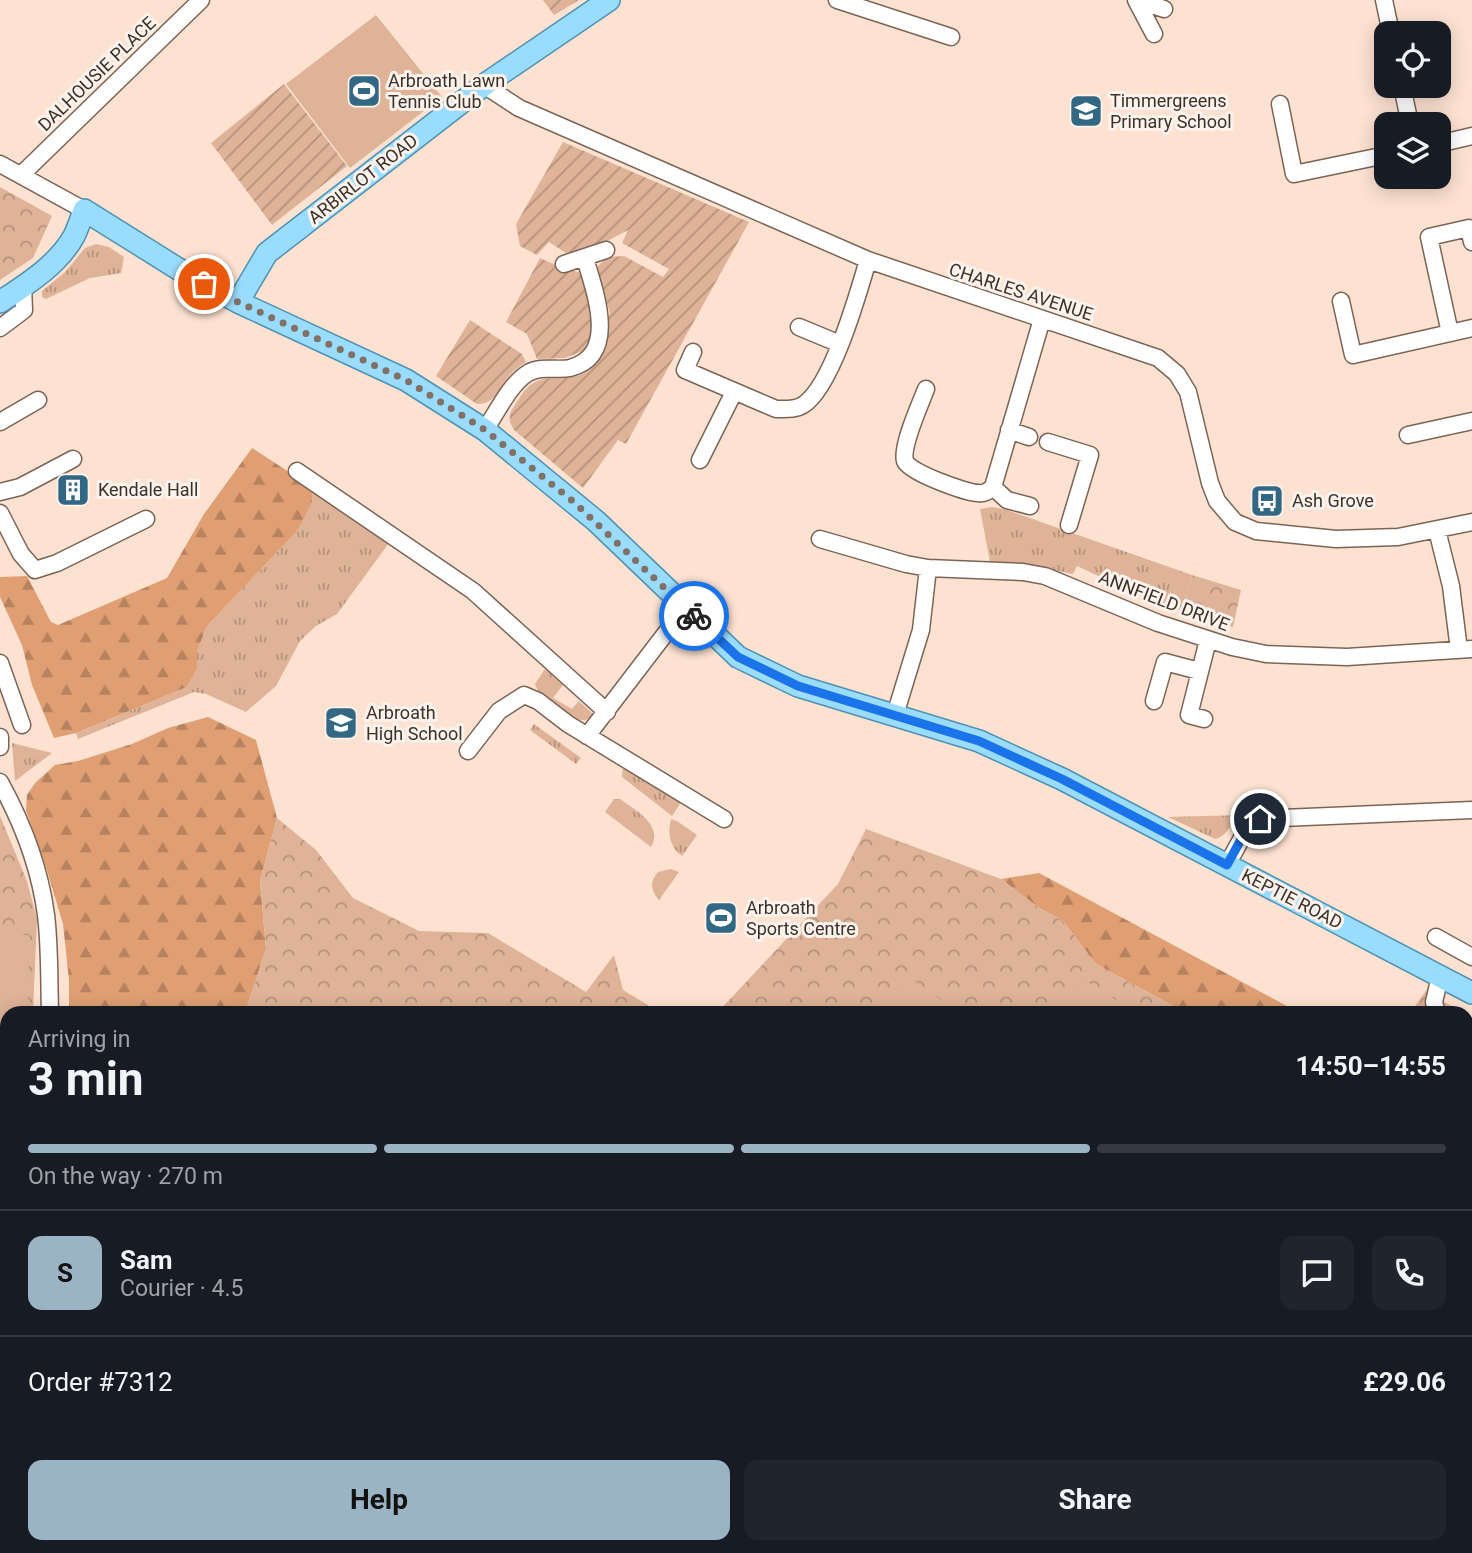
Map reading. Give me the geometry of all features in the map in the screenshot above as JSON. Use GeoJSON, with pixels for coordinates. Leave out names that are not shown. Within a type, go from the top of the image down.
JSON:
{"type":"FeatureCollection","features":[{"type":"Feature","properties":{"kind":"main road","name":"ARBIRLOT ROAD"},"geometry":{"type":"LineString","coordinates":[[238,302],[267,253],[484,85],[609,0]]}},
{"type":"Feature","properties":{"kind":"main road","name":"KEPTIE ROAD"},"geometry":{"type":"LineString","coordinates":[[85,210],[188,275],[238,302],[406,380],[485,430],[575,503],[738,657],[798,686],[979,741],[1062,779],[1472,993]]}},
{"type":"Feature","properties":{"kind":"main road"},"geometry":{"type":"LineString","coordinates":[[0,302],[61,254],[74,236],[85,210]]}},
{"type":"Feature","properties":{"kind":"street","name":"DALHOUSIE PLACE"},"geometry":{"type":"LineString","coordinates":[[20,175],[201,0]]}},
{"type":"Feature","properties":{"kind":"street"},"geometry":{"type":"LineString","coordinates":[[837,0],[951,37]]}},
{"type":"Feature","properties":{"kind":"street"},"geometry":{"type":"LineString","coordinates":[[1137,0],[1164,9]]}},
{"type":"Feature","properties":{"kind":"street"},"geometry":{"type":"LineString","coordinates":[[1137,0],[1154,34]]}},
{"type":"Feature","properties":{"kind":"street"},"geometry":{"type":"LineString","coordinates":[[1384,0],[1388,21]]}},
{"type":"Feature","properties":{"kind":"street","name":"CHARLES AVENUE"},"geometry":{"type":"LineString","coordinates":[[484,85],[519,108],[868,260],[1158,358],[1177,374],[1188,392],[1210,483],[1217,501],[1234,522],[1256,531],[1336,539],[1398,537],[1472,522]]}},
{"type":"Feature","properties":{"kind":"street"},"geometry":{"type":"LineString","coordinates":[[1280,104],[1294,174],[1374,157]]}},
{"type":"Feature","properties":{"kind":"street"},"geometry":{"type":"LineString","coordinates":[[1451,141],[1472,136]]}},
{"type":"Feature","properties":{"kind":"street"},"geometry":{"type":"LineString","coordinates":[[0,164],[85,210]]}},
{"type":"Feature","properties":{"kind":"street"},"geometry":{"type":"LineString","coordinates":[[1450,333],[1429,237],[1469,228],[1472,242]]}},
{"type":"Feature","properties":{"kind":"street"},"geometry":{"type":"LineString","coordinates":[[564,264],[606,250]]}},
{"type":"Feature","properties":{"kind":"street"},"geometry":{"type":"LineString","coordinates":[[485,430],[522,377],[543,368],[573,367],[589,359],[593,353],[597,345],[601,312],[585,258]]}},
{"type":"Feature","properties":{"kind":"street"},"geometry":{"type":"LineString","coordinates":[[693,352],[685,370],[776,409],[789,410],[803,404],[814,394],[837,355],[868,260]]}},
{"type":"Feature","properties":{"kind":"street"},"geometry":{"type":"LineString","coordinates":[[0,328],[24,310],[23,286]]}},
{"type":"Feature","properties":{"kind":"street"},"geometry":{"type":"LineString","coordinates":[[1341,301],[1353,355],[1472,328]]}},
{"type":"Feature","properties":{"kind":"street"},"geometry":{"type":"LineString","coordinates":[[926,388],[906,449],[905,461],[908,467],[976,494],[986,493],[993,488],[1042,319]]}},
{"type":"Feature","properties":{"kind":"street"},"geometry":{"type":"LineString","coordinates":[[799,327],[840,344]]}},
{"type":"Feature","properties":{"kind":"street"},"geometry":{"type":"LineString","coordinates":[[699,460],[734,392]]}},
{"type":"Feature","properties":{"kind":"street"},"geometry":{"type":"LineString","coordinates":[[0,422],[38,400]]}},
{"type":"Feature","properties":{"kind":"street"},"geometry":{"type":"LineString","coordinates":[[1408,435],[1472,421]]}},
{"type":"Feature","properties":{"kind":"street"},"geometry":{"type":"LineString","coordinates":[[1009,430],[1029,437]]}},
{"type":"Feature","properties":{"kind":"street"},"geometry":{"type":"LineString","coordinates":[[1048,442],[1090,455],[1069,525]]}},
{"type":"Feature","properties":{"kind":"street"},"geometry":{"type":"LineString","coordinates":[[0,492],[20,487],[73,459]]}},
{"type":"Feature","properties":{"kind":"street"},"geometry":{"type":"LineString","coordinates":[[297,471],[473,591],[607,712]]}},
{"type":"Feature","properties":{"kind":"street"},"geometry":{"type":"LineString","coordinates":[[993,488],[1007,500],[1030,506]]}},
{"type":"Feature","properties":{"kind":"street"},"geometry":{"type":"LineString","coordinates":[[0,513],[21,554],[35,570],[57,563],[146,519]]}},
{"type":"Feature","properties":{"kind":"street"},"geometry":{"type":"LineString","coordinates":[[1437,530],[1466,649]]}},
{"type":"Feature","properties":{"kind":"street","name":"ANNFIELD DRIVE"},"geometry":{"type":"LineString","coordinates":[[820,539],[928,568],[1002,570],[1045,576],[1158,623],[1208,640],[1266,654],[1347,657],[1466,649]]}},
{"type":"Feature","properties":{"kind":"street"},"geometry":{"type":"LineString","coordinates":[[895,715],[921,630],[928,568]]}},
{"type":"Feature","properties":{"kind":"street"},"geometry":{"type":"LineString","coordinates":[[587,736],[685,608]]}},
{"type":"Feature","properties":{"kind":"street"},"geometry":{"type":"LineString","coordinates":[[1205,719],[1189,715],[1208,640]]}},
{"type":"Feature","properties":{"kind":"street"},"geometry":{"type":"LineString","coordinates":[[1154,701],[1165,662],[1199,671]]}},
{"type":"Feature","properties":{"kind":"street"},"geometry":{"type":"LineString","coordinates":[[0,663],[22,725]]}},
{"type":"Feature","properties":{"kind":"street"},"geometry":{"type":"LineString","coordinates":[[468,751],[499,711],[524,695],[538,701],[587,736],[724,819]]}},
{"type":"Feature","properties":{"kind":"street"},"geometry":{"type":"LineString","coordinates":[[0,737],[0,747]]}},
{"type":"Feature","properties":{"kind":"street"},"geometry":{"type":"LineString","coordinates":[[0,782],[25,837],[46,914],[50,1006]]}},
{"type":"Feature","properties":{"kind":"street"},"geometry":{"type":"LineString","coordinates":[[1227,865],[1249,825],[1260,819],[1472,810]]}},
{"type":"Feature","properties":{"kind":"street"},"geometry":{"type":"LineString","coordinates":[[1436,937],[1472,957]]}},
{"type":"Feature","properties":{"kind":"street"},"geometry":{"type":"LineString","coordinates":[[1435,1006],[1440,976]]}},
{"type":"Feature","properties":{"kind":"green space"},"geometry":{"type":"Polygon","coordinates":[[[543,0],[579,0],[554,15],[543,0]]]}},
{"type":"Feature","properties":{"kind":"green space","name":"Arbroath Lawn Tennis Club"},"geometry":{"type":"Polygon","coordinates":[[[376,15],[442,97],[350,168],[286,84],[376,15]]]}},
{"type":"Feature","properties":{"kind":"green space"},"geometry":{"type":"Polygon","coordinates":[[[284,84],[347,166],[272,225],[211,143],[284,84]]]}},
{"type":"Feature","properties":{"kind":"green space"},"geometry":{"type":"Polygon","coordinates":[[[563,142],[749,222],[626,444],[618,440],[583,488],[514,430],[510,421],[511,411],[532,384],[545,379],[574,377],[590,370],[587,366],[610,313],[597,272],[597,267],[607,257],[624,256],[663,277],[669,269],[622,243],[628,230],[602,244],[569,255],[549,242],[537,255],[520,246],[516,224],[563,142]]]}},
{"type":"Feature","properties":{"kind":"green space"},"geometry":{"type":"Polygon","coordinates":[[[0,187],[52,216],[33,258],[0,280],[0,187]]]}},
{"type":"Feature","properties":{"kind":"green space"},"geometry":{"type":"Polygon","coordinates":[[[96,244],[109,247],[124,257],[121,273],[90,278],[46,299],[42,297],[42,291],[65,272],[85,248],[96,244]]]}},
{"type":"Feature","properties":{"kind":"green space"},"geometry":{"type":"Polygon","coordinates":[[[540,258],[581,273],[592,305],[595,327],[589,348],[582,357],[580,352],[565,358],[537,359],[527,334],[506,322],[540,258]]]}},
{"type":"Feature","properties":{"kind":"green space"},"geometry":{"type":"Polygon","coordinates":[[[470,320],[522,354],[526,362],[511,374],[492,399],[483,404],[477,404],[436,376],[470,320]]]}},
{"type":"Feature","properties":{"kind":"green space"},"geometry":{"type":"Polygon","coordinates":[[[252,448],[312,487],[312,502],[297,531],[207,626],[197,651],[197,669],[187,687],[76,733],[54,738],[32,685],[22,645],[0,597],[0,577],[27,576],[51,622],[58,625],[167,578],[204,514],[252,448]]]}},
{"type":"Feature","properties":{"kind":"green space"},"geometry":{"type":"Polygon","coordinates":[[[312,487],[389,543],[337,614],[316,626],[300,641],[276,686],[246,712],[206,694],[194,692],[78,739],[76,733],[187,687],[197,669],[197,651],[207,626],[297,531],[312,487]]]}},
{"type":"Feature","properties":{"kind":"green space"},"geometry":{"type":"Polygon","coordinates":[[[992,507],[1192,575],[1182,611],[1165,607],[1077,566],[1073,574],[1017,563],[990,562],[980,509],[992,507]]]}},
{"type":"Feature","properties":{"kind":"green space"},"geometry":{"type":"Polygon","coordinates":[[[1192,575],[1241,590],[1233,627],[1182,611],[1192,575]]]}},
{"type":"Feature","properties":{"kind":"green space"},"geometry":{"type":"Polygon","coordinates":[[[545,669],[563,685],[553,698],[572,709],[579,701],[595,716],[585,720],[573,719],[547,700],[535,684],[545,669]]]}},
{"type":"Feature","properties":{"kind":"green space"},"geometry":{"type":"Polygon","coordinates":[[[208,717],[256,740],[277,818],[260,881],[266,949],[247,1006],[69,1006],[63,924],[26,811],[27,795],[35,783],[55,765],[78,761],[132,744],[168,728],[208,717]]]}},
{"type":"Feature","properties":{"kind":"green space"},"geometry":{"type":"Polygon","coordinates":[[[534,724],[581,758],[576,764],[530,730],[534,724]]]}},
{"type":"Feature","properties":{"kind":"green space"},"geometry":{"type":"Polygon","coordinates":[[[12,743],[52,753],[15,781],[12,743]]]}},
{"type":"Feature","properties":{"kind":"green space"},"geometry":{"type":"Polygon","coordinates":[[[623,767],[681,802],[672,816],[622,777],[623,767]]]}},
{"type":"Feature","properties":{"kind":"green space"},"geometry":{"type":"Polygon","coordinates":[[[614,799],[620,799],[633,808],[651,825],[654,839],[651,847],[605,812],[614,799]]]}},
{"type":"Feature","properties":{"kind":"green space"},"geometry":{"type":"Polygon","coordinates":[[[1242,815],[1223,835],[1215,839],[1168,817],[1242,815]]]}},
{"type":"Feature","properties":{"kind":"green space"},"geometry":{"type":"Polygon","coordinates":[[[0,816],[27,881],[37,919],[33,1006],[0,1006],[0,816]]]}},
{"type":"Feature","properties":{"kind":"green space"},"geometry":{"type":"Polygon","coordinates":[[[277,818],[316,850],[353,898],[419,931],[488,933],[586,992],[614,955],[623,990],[649,1006],[247,1006],[266,949],[260,881],[277,818]]]}},
{"type":"Feature","properties":{"kind":"green space"},"geometry":{"type":"Polygon","coordinates":[[[671,819],[697,835],[682,856],[670,840],[671,819]]]}},
{"type":"Feature","properties":{"kind":"green space"},"geometry":{"type":"Polygon","coordinates":[[[866,829],[1001,879],[1039,908],[1062,920],[1096,964],[1173,1006],[724,1006],[838,884],[866,829]]]}},
{"type":"Feature","properties":{"kind":"green space"},"geometry":{"type":"Polygon","coordinates":[[[671,869],[679,872],[659,900],[653,890],[653,879],[658,872],[671,869]]]}},
{"type":"Feature","properties":{"kind":"green space"},"geometry":{"type":"Polygon","coordinates":[[[1039,873],[1287,1006],[1173,1006],[1096,964],[1062,920],[1039,908],[1001,879],[1039,873]]]}},
{"type":"Feature","properties":{"kind":"green space"},"geometry":{"type":"Polygon","coordinates":[[[0,935],[29,935],[28,1006],[0,1006],[0,935]]]}},
{"type":"Feature","properties":{"kind":"green space"},"geometry":{"type":"Polygon","coordinates":[[[909,978],[951,1006],[889,1006],[909,978]]]}},
{"type":"Feature","properties":{"kind":"green space"},"geometry":{"type":"Polygon","coordinates":[[[1083,979],[1126,1006],[1066,1006],[1083,979]]]}},
{"type":"Feature","properties":{"kind":"green space"},"geometry":{"type":"Polygon","coordinates":[[[1428,988],[1452,1006],[1415,1006],[1428,988]]]}},
{"type":"Feature","properties":{"kind":"way so far"},"geometry":{"type":"LineString","coordinates":[[204,284],[406,380],[485,430],[530,464],[596,521],[694,616]]}},
{"type":"Feature","properties":{"kind":"place","name":"Arbroath Lawn Tennis Club"},"geometry":{"type":"Point","coordinates":[364,91]}},
{"type":"Feature","properties":{"kind":"place","name":"Timmergreens Primary School"},"geometry":{"type":"Point","coordinates":[1086,111]}},
{"type":"Feature","properties":{"kind":"place","name":"Kendale Hall"},"geometry":{"type":"Point","coordinates":[73,490]}},
{"type":"Feature","properties":{"kind":"place","name":"Ash Grove"},"geometry":{"type":"Point","coordinates":[1267,501]}},
{"type":"Feature","properties":{"kind":"place","name":"Arbroath High School"},"geometry":{"type":"Point","coordinates":[341,723]}},
{"type":"Feature","properties":{"kind":"place","name":"Arbroath Sports Centre"},"geometry":{"type":"Point","coordinates":[721,918]}},
{"type":"Feature","properties":{"kind":"route"},"geometry":{"type":"LineString","coordinates":[[694,616],[738,657],[798,686],[979,741],[1062,779],[1227,865],[1249,825],[1260,819]]}}]}
